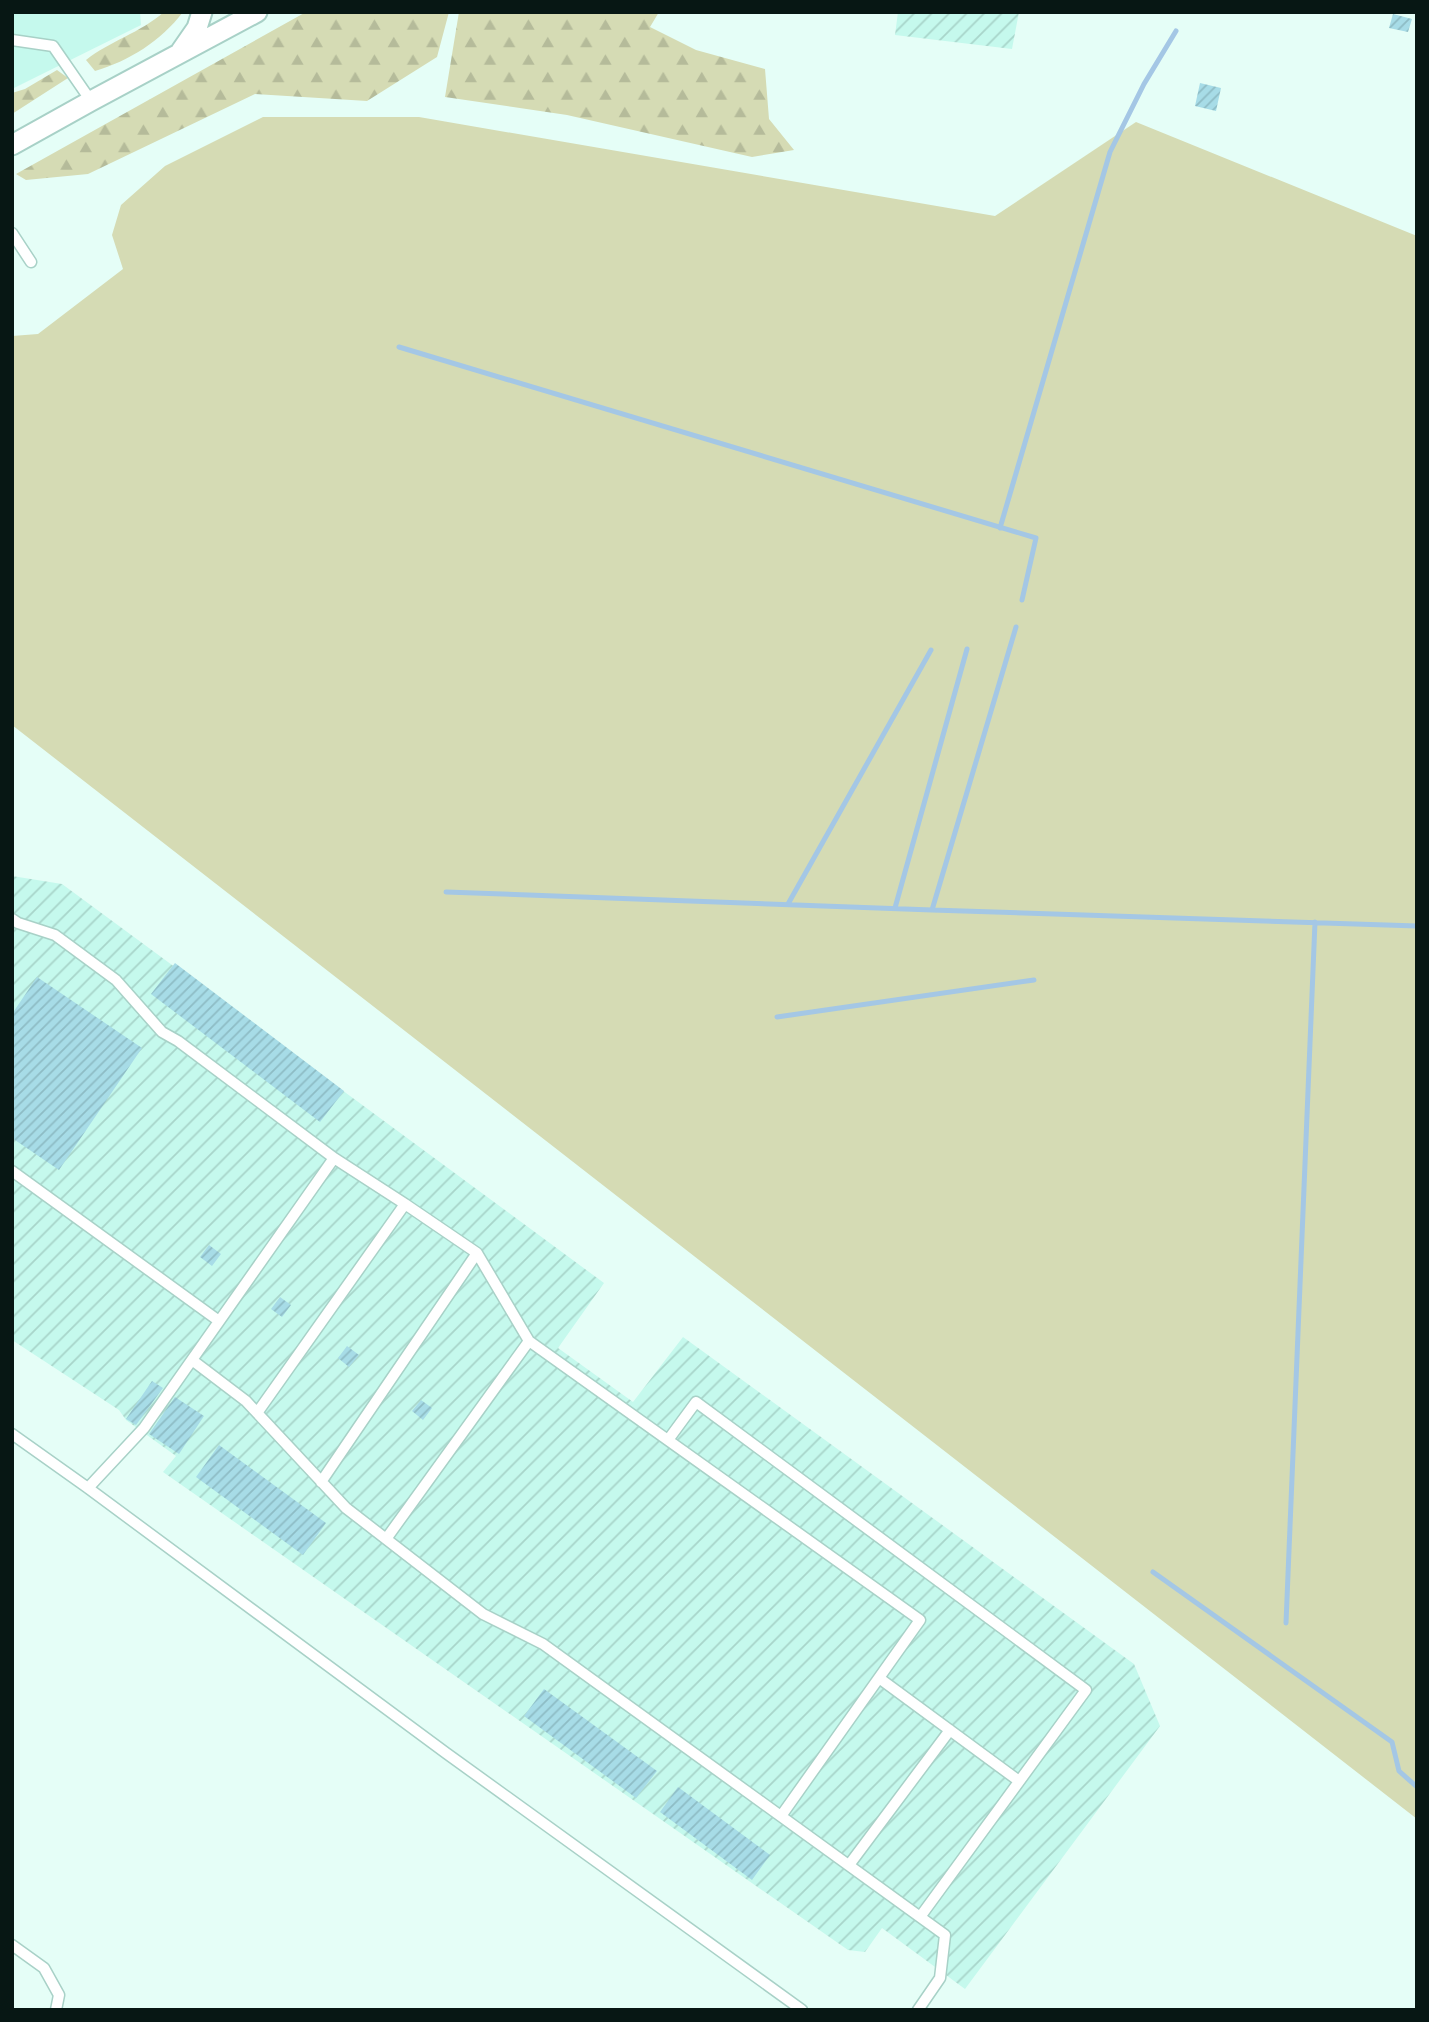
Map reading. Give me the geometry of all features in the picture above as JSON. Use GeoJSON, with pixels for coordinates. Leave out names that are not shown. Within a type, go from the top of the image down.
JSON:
{"type":"FeatureCollection","features":[{"type":"Feature","properties":{"kind":"street"},"geometry":{"type":"LineString","coordinates":[[179,54],[197,28],[202,12]]}},
{"type":"Feature","properties":{"kind":"street"},"geometry":{"type":"LineString","coordinates":[[12,145],[257,12]]}},
{"type":"Feature","properties":{"kind":"lane"},"geometry":{"type":"LineString","coordinates":[[12,40],[53,46],[91,101]]}},
{"type":"Feature","properties":{"kind":"lane"},"geometry":{"type":"LineString","coordinates":[[12,233],[31,261]]}},
{"type":"Feature","properties":{"kind":"lane"},"geometry":{"type":"LineString","coordinates":[[14,924],[55,935],[116,980],[162,1032],[178,1041],[334,1158],[477,1253],[529,1341],[920,1620],[781,1816]]}},
{"type":"Feature","properties":{"kind":"lane"},"geometry":{"type":"LineString","coordinates":[[88,1488],[144,1428],[334,1158]]}},
{"type":"Feature","properties":{"kind":"lane"},"geometry":{"type":"LineString","coordinates":[[12,1171],[219,1321]]}},
{"type":"Feature","properties":{"kind":"lane"},"geometry":{"type":"LineString","coordinates":[[257,1413],[405,1204]]}},
{"type":"Feature","properties":{"kind":"lane"},"geometry":{"type":"LineString","coordinates":[[321,1482],[477,1253]]}},
{"type":"Feature","properties":{"kind":"lane"},"geometry":{"type":"LineString","coordinates":[[386,1539],[529,1341]]}},
{"type":"Feature","properties":{"kind":"lane"},"geometry":{"type":"LineString","coordinates":[[192,1360],[246,1401],[346,1508],[483,1614],[543,1644],[945,1935],[940,1978],[919,2010]]}},
{"type":"Feature","properties":{"kind":"lane"},"geometry":{"type":"LineString","coordinates":[[668,1440],[696,1402],[1086,1690],[920,1917]]}},
{"type":"Feature","properties":{"kind":"lane"},"geometry":{"type":"LineString","coordinates":[[12,1434],[802,2010]]}},
{"type":"Feature","properties":{"kind":"lane"},"geometry":{"type":"LineString","coordinates":[[879,1678],[1019,1781]]}},
{"type":"Feature","properties":{"kind":"lane"},"geometry":{"type":"LineString","coordinates":[[849,1865],[950,1730]]}},
{"type":"Feature","properties":{"kind":"lane"},"geometry":{"type":"LineString","coordinates":[[12,1945],[44,1968],[59,1995],[56,2010]]}},
{"type":"Feature","properties":{"kind":"shaded area"},"geometry":{"type":"Polygon","coordinates":[[[12,12],[140,12],[141,25],[12,89],[12,12]]]}},
{"type":"Feature","properties":{"kind":"shaded area"},"geometry":{"type":"Polygon","coordinates":[[[898,12],[1019,12],[1012,49],[895,35],[898,12]]]}},
{"type":"Feature","properties":{"kind":"shaded area"},"geometry":{"type":"Polygon","coordinates":[[[12,876],[62,884],[604,1283],[558,1348],[633,1402],[683,1337],[1134,1664],[1160,1726],[965,1989],[882,1928],[865,1952],[848,1950],[163,1472],[176,1456],[126,1420],[119,1410],[12,1340],[12,876]]]}},
{"type":"Feature","properties":{"kind":"green space"},"geometry":{"type":"Polygon","coordinates":[[[164,12],[183,12],[165,32],[144,49],[95,71],[86,60],[145,26],[164,12]]]}},
{"type":"Feature","properties":{"kind":"green space"},"geometry":{"type":"Polygon","coordinates":[[[306,12],[449,12],[437,57],[367,101],[255,94],[88,174],[26,180],[16,174],[306,12]]]}},
{"type":"Feature","properties":{"kind":"green space"},"geometry":{"type":"Polygon","coordinates":[[[459,12],[659,12],[650,27],[696,50],[765,69],[769,119],[794,150],[752,157],[567,115],[445,97],[459,12]]]}},
{"type":"Feature","properties":{"kind":"green space"},"geometry":{"type":"Polygon","coordinates":[[[57,70],[68,78],[12,114],[12,93],[25,89],[57,70]]]}},
{"type":"Feature","properties":{"kind":"green space"},"geometry":{"type":"Polygon","coordinates":[[[263,117],[419,117],[995,216],[1136,122],[1417,236],[1417,1819],[12,725],[12,336],[38,334],[123,269],[112,235],[121,205],[165,166],[263,117]]]}},
{"type":"Feature","properties":{"kind":"building"},"geometry":{"type":"Polygon","coordinates":[[[1393,14],[1412,19],[1408,32],[1389,28],[1393,14]]]}},
{"type":"Feature","properties":{"kind":"building"},"geometry":{"type":"Polygon","coordinates":[[[1200,83],[1221,88],[1216,111],[1195,106],[1200,83]]]}},
{"type":"Feature","properties":{"kind":"building"},"geometry":{"type":"Polygon","coordinates":[[[175,963],[344,1091],[320,1122],[151,994],[175,963]]]}},
{"type":"Feature","properties":{"kind":"building"},"geometry":{"type":"Polygon","coordinates":[[[37,977],[142,1048],[59,1170],[12,1138],[12,1014],[37,977]]]}},
{"type":"Feature","properties":{"kind":"building"},"geometry":{"type":"Polygon","coordinates":[[[209,1245],[221,1254],[212,1266],[200,1257],[209,1245]]]}},
{"type":"Feature","properties":{"kind":"building"},"geometry":{"type":"Polygon","coordinates":[[[280,1297],[291,1305],[282,1317],[271,1309],[280,1297]]]}},
{"type":"Feature","properties":{"kind":"building"},"geometry":{"type":"Polygon","coordinates":[[[347,1346],[359,1355],[349,1367],[338,1358],[347,1346]]]}},
{"type":"Feature","properties":{"kind":"building"},"geometry":{"type":"Polygon","coordinates":[[[152,1381],[163,1388],[136,1425],[126,1419],[152,1381]]]}},
{"type":"Feature","properties":{"kind":"building"},"geometry":{"type":"Polygon","coordinates":[[[175,1397],[204,1416],[179,1454],[149,1434],[175,1397]]]}},
{"type":"Feature","properties":{"kind":"building"},"geometry":{"type":"Polygon","coordinates":[[[421,1400],[432,1408],[423,1420],[412,1411],[421,1400]]]}},
{"type":"Feature","properties":{"kind":"building"},"geometry":{"type":"Polygon","coordinates":[[[219,1445],[326,1523],[303,1555],[196,1477],[219,1445]]]}},
{"type":"Feature","properties":{"kind":"building"},"geometry":{"type":"Polygon","coordinates":[[[544,1689],[657,1771],[636,1798],[524,1716],[544,1689]]]}},
{"type":"Feature","properties":{"kind":"building"},"geometry":{"type":"Polygon","coordinates":[[[678,1787],[770,1855],[752,1880],[660,1812],[678,1787]]]}},
{"type":"Feature","properties":{"kind":"waterway"},"geometry":{"type":"LineString","coordinates":[[1000,528],[1110,152],[1144,84],[1176,31]]}},
{"type":"Feature","properties":{"kind":"waterway"},"geometry":{"type":"LineString","coordinates":[[399,347],[1036,538],[1022,600]]}},
{"type":"Feature","properties":{"kind":"waterway"},"geometry":{"type":"LineString","coordinates":[[1016,627],[932,910],[1417,926]]}},
{"type":"Feature","properties":{"kind":"waterway"},"geometry":{"type":"LineString","coordinates":[[895,908],[967,649]]}},
{"type":"Feature","properties":{"kind":"waterway"},"geometry":{"type":"LineString","coordinates":[[788,904],[931,650]]}},
{"type":"Feature","properties":{"kind":"waterway"},"geometry":{"type":"LineString","coordinates":[[446,892],[932,910]]}},
{"type":"Feature","properties":{"kind":"waterway"},"geometry":{"type":"LineString","coordinates":[[1286,1623],[1315,922]]}},
{"type":"Feature","properties":{"kind":"waterway"},"geometry":{"type":"LineString","coordinates":[[777,1017],[1034,980]]}},
{"type":"Feature","properties":{"kind":"waterway"},"geometry":{"type":"LineString","coordinates":[[1153,1572],[1392,1742],[1399,1771],[1417,1787]]}}]}
